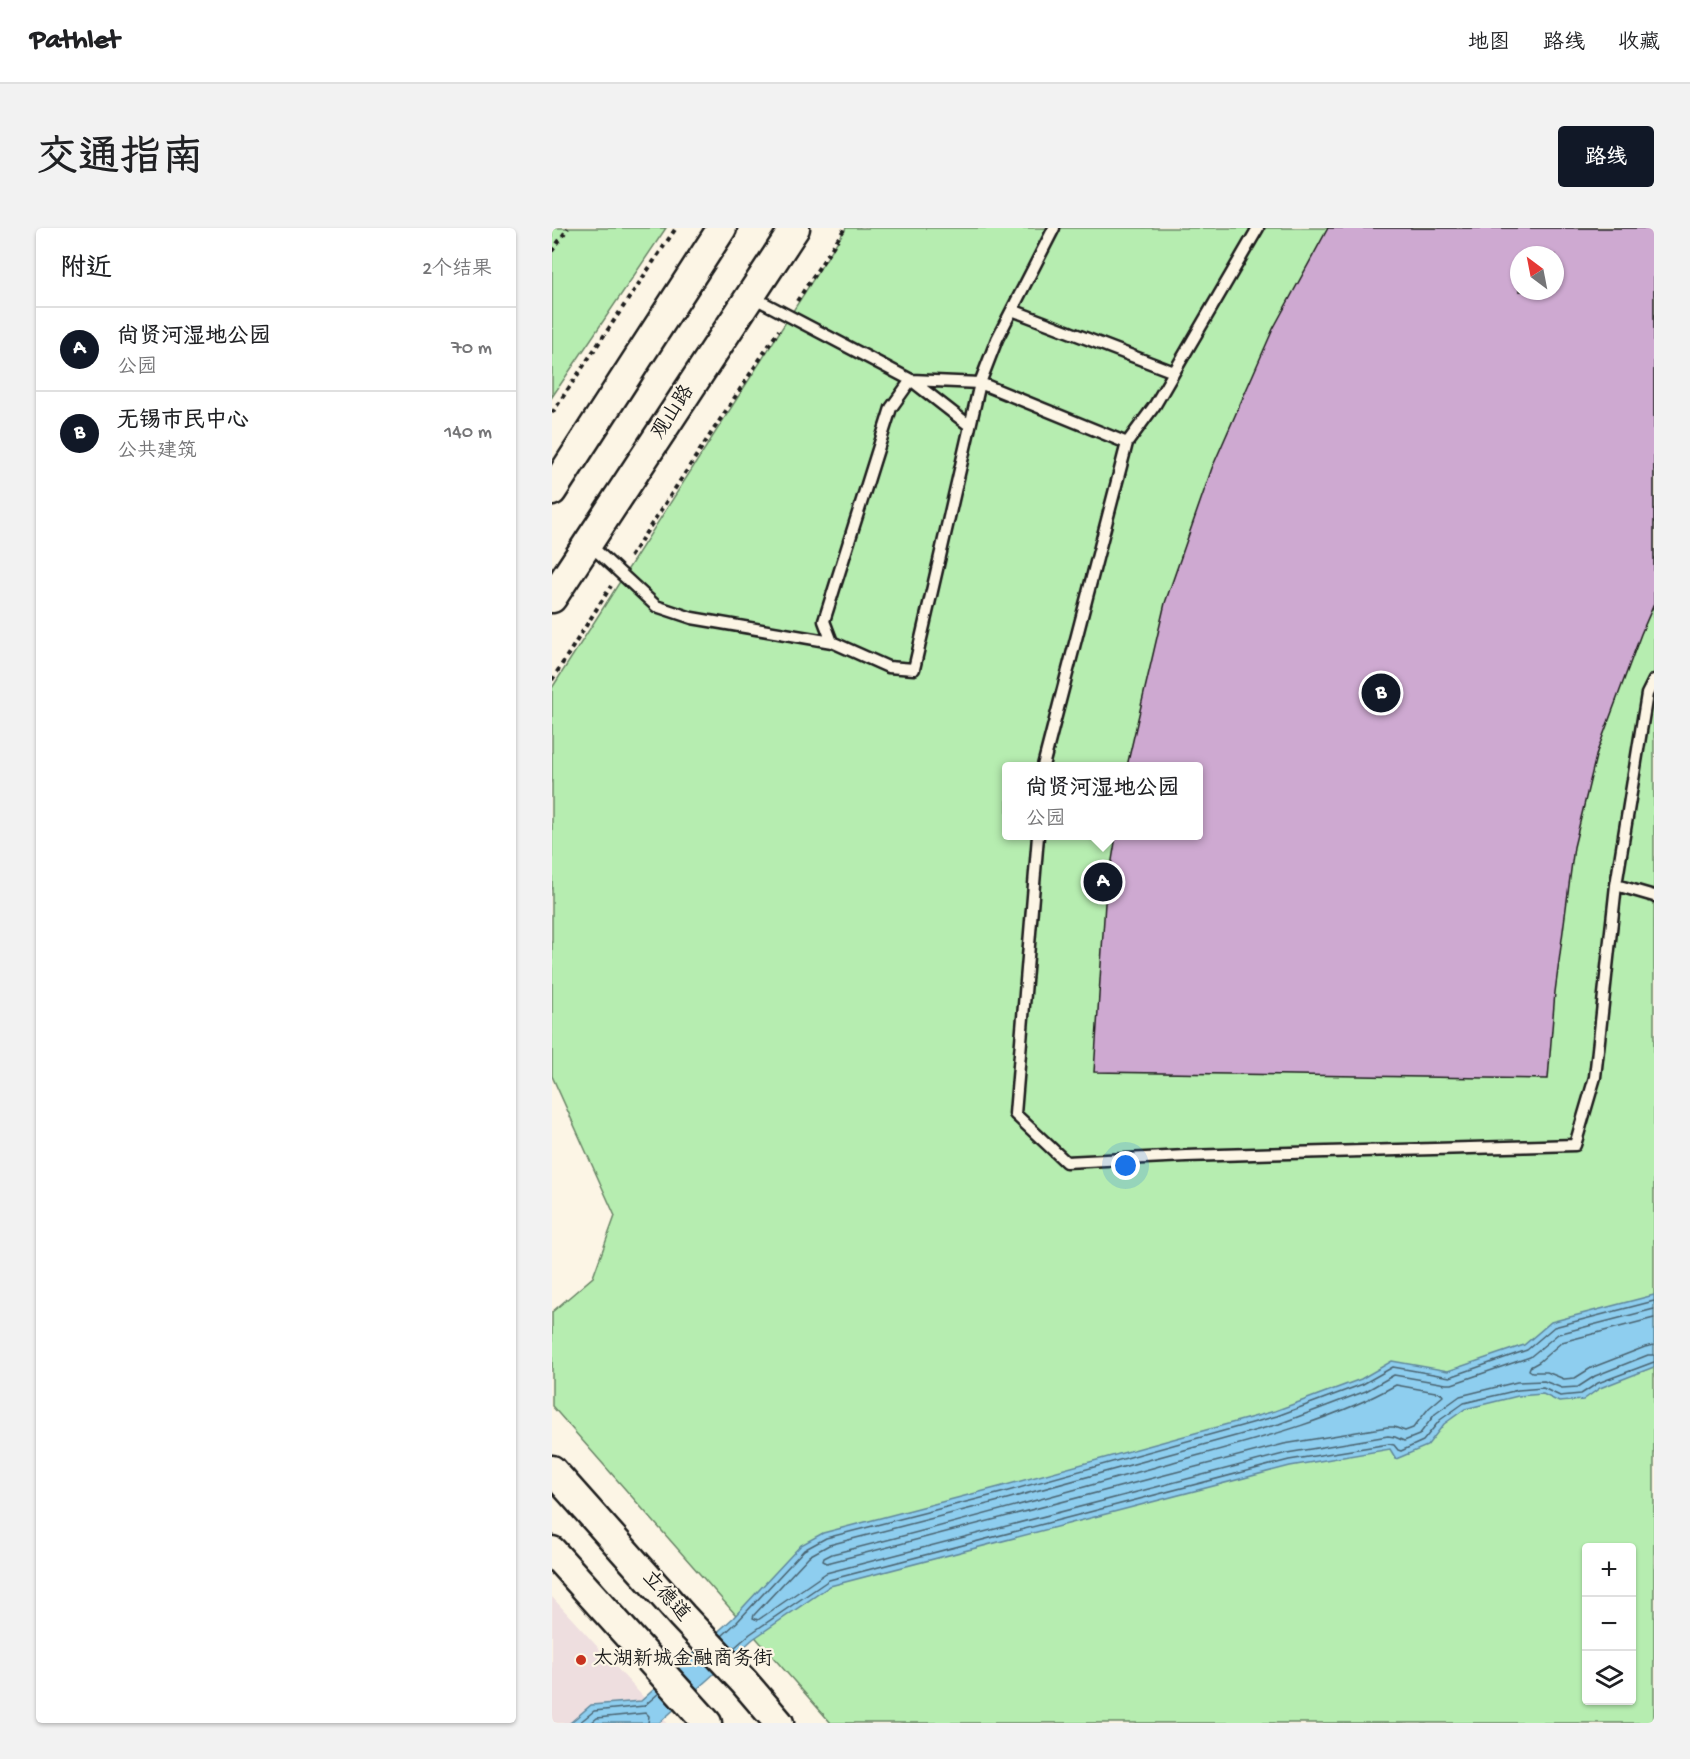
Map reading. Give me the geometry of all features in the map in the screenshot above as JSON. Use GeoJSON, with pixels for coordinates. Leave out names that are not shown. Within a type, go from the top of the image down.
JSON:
{"type":"FeatureCollection","features":[{"type":"Feature","properties":{"kind":"main road"},"geometry":{"type":"LineString","coordinates":[[552,492],[722,228]]}},
{"type":"Feature","properties":{"kind":"main road","name":"观山路"},"geometry":{"type":"LineString","coordinates":[[552,598],[795,228]]}},
{"type":"Feature","properties":{"kind":"main road","name":"立德道"},"geometry":{"type":"LineString","coordinates":[[552,1470],[779,1723]]}},
{"type":"Feature","properties":{"kind":"main road"},"geometry":{"type":"LineString","coordinates":[[552,1551],[707,1723]]}},
{"type":"Feature","properties":{"kind":"lane"},"geometry":{"type":"LineString","coordinates":[[588,543],[656,606],[692,618],[832,642],[888,667],[915,669],[980,382],[997,339],[1054,228]]}},
{"type":"Feature","properties":{"kind":"lane"},"geometry":{"type":"LineString","coordinates":[[1044,762],[1127,444],[1155,405],[1258,228]]}},
{"type":"Feature","properties":{"kind":"lane"},"geometry":{"type":"LineString","coordinates":[[751,296],[911,380],[970,426]]}},
{"type":"Feature","properties":{"kind":"lane"},"geometry":{"type":"LineString","coordinates":[[1012,310],[1174,372]]}},
{"type":"Feature","properties":{"kind":"lane"},"geometry":{"type":"LineString","coordinates":[[911,380],[980,382],[1127,444]]}},
{"type":"Feature","properties":{"kind":"lane"},"geometry":{"type":"LineString","coordinates":[[832,642],[824,621],[891,408],[911,380]]}},
{"type":"Feature","properties":{"kind":"lane"},"geometry":{"type":"LineString","coordinates":[[1038,840],[1015,1114],[1066,1162],[1186,1156],[1575,1145],[1595,1077],[1616,885],[1647,694],[1654,680]]}},
{"type":"Feature","properties":{"kind":"lane"},"geometry":{"type":"LineString","coordinates":[[1616,885],[1654,896]]}},
{"type":"Feature","properties":{"kind":"path"},"geometry":{"type":"LineString","coordinates":[[552,251],[568,228]]}},
{"type":"Feature","properties":{"kind":"path"},"geometry":{"type":"LineString","coordinates":[[552,413],[676,228]]}},
{"type":"Feature","properties":{"kind":"path"},"geometry":{"type":"LineString","coordinates":[[552,680],[845,228]]}},
{"type":"Feature","properties":{"kind":"shaded area","name":"太湖新城金融商务街"},"geometry":{"type":"Polygon","coordinates":[[[552,1597],[667,1723],[552,1723],[552,1597]]]}},
{"type":"Feature","properties":{"kind":"green space"},"geometry":{"type":"Polygon","coordinates":[[[552,228],[666,228],[552,397],[552,228]]]}},
{"type":"Feature","properties":{"kind":"green space"},"geometry":{"type":"Polygon","coordinates":[[[846,228],[1654,228],[1654,1723],[831,1723],[552,1406],[552,1312],[593,1277],[615,1216],[552,1076],[552,688],[846,228]]]}},
{"type":"Feature","properties":{"kind":"water"},"geometry":{"type":"Polygon","coordinates":[[[1654,1295],[1654,1367],[1600,1388],[1583,1400],[1559,1402],[1543,1394],[1518,1396],[1465,1409],[1444,1424],[1427,1446],[1396,1459],[1390,1449],[1290,1466],[830,1586],[753,1639],[659,1723],[570,1723],[591,1705],[641,1701],[733,1618],[801,1545],[823,1533],[1275,1411],[1361,1379],[1392,1361],[1448,1371],[1524,1345],[1551,1322],[1654,1295]]]}},
{"type":"Feature","properties":{"kind":"building"},"geometry":{"type":"Polygon","coordinates":[[[1328,228],[1654,228],[1654,604],[1597,752],[1574,847],[1555,992],[1548,1079],[1094,1072],[1105,903],[1115,840],[1203,840],[1203,762],[1128,762],[1165,603],[1212,468],[1273,329],[1328,228]]]}},
{"type":"Feature","properties":{"kind":"place","name":"无锡市民中心"},"geometry":{"type":"Point","coordinates":[1381,693]}},
{"type":"Feature","properties":{"kind":"place","name":"尚贤河湿地公园"},"geometry":{"type":"Point","coordinates":[1103,882]}},
{"type":"Feature","properties":{"kind":"place","name":"太湖新城金融商务街"},"geometry":{"type":"Point","coordinates":[581,1660]}}]}
